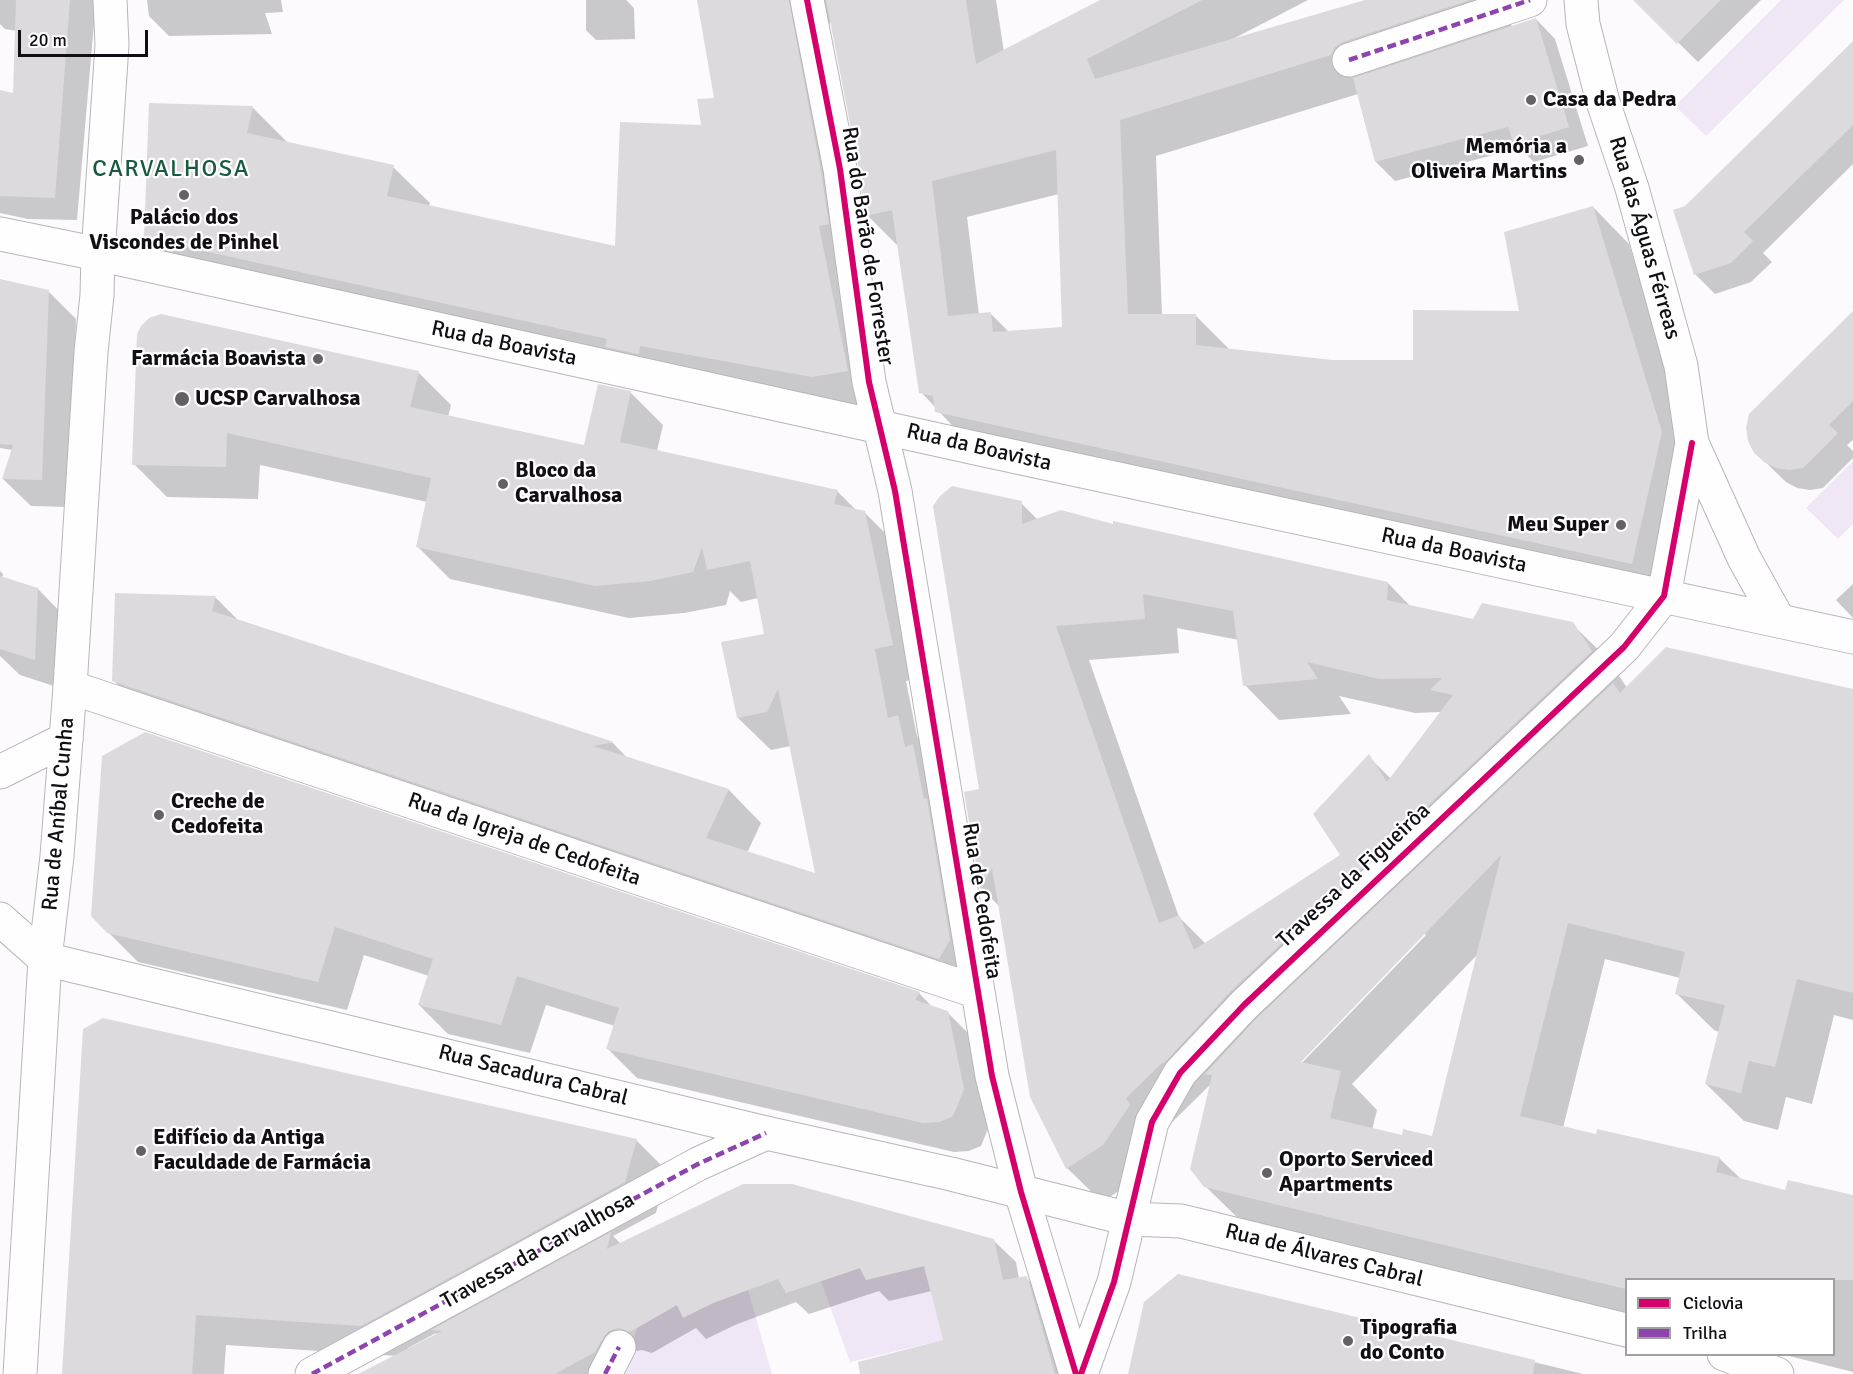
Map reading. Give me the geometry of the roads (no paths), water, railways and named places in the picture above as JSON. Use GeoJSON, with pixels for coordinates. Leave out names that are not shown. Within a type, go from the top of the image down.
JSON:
{"type":"FeatureCollection","features":[{"type":"Feature","properties":{"kind":"street","name":"Rua de Aníbal Cunha"},"geometry":{"type":"LineString","coordinates":[[20,1374],[45,959],[57,856],[91,352],[97,295],[111,45],[110,0]]}},
{"type":"Feature","properties":{"kind":"street","name":"Rua do Barão de Forrester"},"geometry":{"type":"LineString","coordinates":[[807,0],[840,169],[869,382],[880,426]]}},
{"type":"Feature","properties":{"kind":"street"},"geometry":{"type":"LineString","coordinates":[[1349,60],[1530,0]]}},
{"type":"Feature","properties":{"kind":"street","name":"Rua das Águas Férreas"},"geometry":{"type":"LineString","coordinates":[[1581,0],[1583,24],[1603,102],[1632,188],[1681,366],[1692,443],[1744,558],[1779,621]]}},
{"type":"Feature","properties":{"kind":"street","name":"Rua da Boavista"},"geometry":{"type":"LineString","coordinates":[[0,234],[1853,637]]}},
{"type":"Feature","properties":{"kind":"street","name":"Rua de Cedofeita"},"geometry":{"type":"LineString","coordinates":[[880,426],[894,490],[992,1076],[1021,1192],[1076,1374]]}},
{"type":"Feature","properties":{"kind":"street","name":"Rua das Águas Férreas"},"geometry":{"type":"LineString","coordinates":[[1664,596],[1692,443]]}},
{"type":"Feature","properties":{"kind":"street","name":"Travessa da Figueirôa"},"geometry":{"type":"LineString","coordinates":[[1129,1219],[1152,1122],[1180,1073],[1244,1005],[1624,647],[1664,596]]}},
{"type":"Feature","properties":{"kind":"street","name":"Rua da Igreja de Cedofeita"},"geometry":{"type":"LineString","coordinates":[[70,687],[978,992]]}},
{"type":"Feature","properties":{"kind":"street"},"geometry":{"type":"LineString","coordinates":[[0,772],[66,739]]}},
{"type":"Feature","properties":{"kind":"street"},"geometry":{"type":"LineString","coordinates":[[0,919],[45,959]]}},
{"type":"Feature","properties":{"kind":"street","name":"Rua Sacadura Cabral"},"geometry":{"type":"LineString","coordinates":[[45,959],[1021,1192]]}},
{"type":"Feature","properties":{"kind":"street","name":"Travessa da Carvalhosa"},"geometry":{"type":"LineString","coordinates":[[312,1374],[698,1164],[766,1132]]}},
{"type":"Feature","properties":{"kind":"street","name":"Rua de Álvares Cabral"},"geometry":{"type":"LineString","coordinates":[[1021,1192],[1129,1219],[1181,1221],[1625,1330]]}},
{"type":"Feature","properties":{"kind":"street"},"geometry":{"type":"LineString","coordinates":[[1081,1374],[1114,1282],[1129,1219]]}},
{"type":"Feature","properties":{"kind":"street"},"geometry":{"type":"LineString","coordinates":[[1729,1356],[1777,1374]]}},
{"type":"Feature","properties":{"kind":"place","name":"Casa da Pedra"},"geometry":{"type":"Point","coordinates":[1531,100]}},
{"type":"Feature","properties":{"kind":"place","name":"Memória a Oliveira Martins"},"geometry":{"type":"Point","coordinates":[1579,160]}},
{"type":"Feature","properties":{"kind":"place","name":"Palácio dos Viscondes de Pinhel"},"geometry":{"type":"Point","coordinates":[184,195]}},
{"type":"Feature","properties":{"kind":"place","name":"Farmácia Boavista"},"geometry":{"type":"Point","coordinates":[318,359]}},
{"type":"Feature","properties":{"kind":"place","name":"UCSP Carvalhosa"},"geometry":{"type":"Point","coordinates":[182,399]}},
{"type":"Feature","properties":{"kind":"place","name":"Bloco da Carvalhosa"},"geometry":{"type":"Point","coordinates":[503,484]}},
{"type":"Feature","properties":{"kind":"place","name":"Meu Super"},"geometry":{"type":"Point","coordinates":[1621,525]}},
{"type":"Feature","properties":{"kind":"place","name":"Creche de Cedofeita"},"geometry":{"type":"Point","coordinates":[159,815]}},
{"type":"Feature","properties":{"kind":"place","name":"Edifício da Antiga Faculdade de Farmácia"},"geometry":{"type":"Point","coordinates":[141,1151]}},
{"type":"Feature","properties":{"kind":"place","name":"Oporto Serviced Apartments"},"geometry":{"type":"Point","coordinates":[1267,1173]}},
{"type":"Feature","properties":{"kind":"place","name":"Tipografia do Conto"},"geometry":{"type":"Point","coordinates":[1348,1341]}},
{"type":"Feature","properties":{"kind":"district","name":"CARVALHOSA"},"geometry":{"type":"Point","coordinates":[171,170]}}]}
